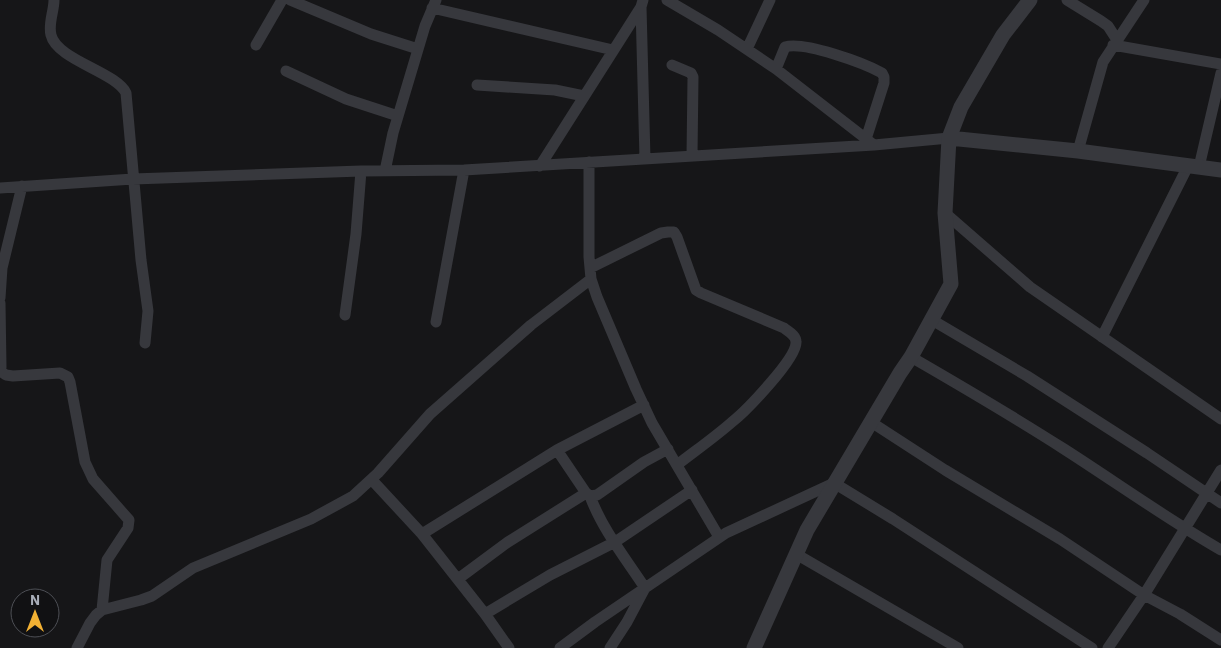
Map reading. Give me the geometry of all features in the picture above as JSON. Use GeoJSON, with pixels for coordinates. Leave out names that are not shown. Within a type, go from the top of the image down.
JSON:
{"type":"FeatureCollection","features":[{"type":"Feature","properties":{"kind":"street"},"geometry":{"type":"LineString","coordinates":[[54,0],[50,29],[51,37],[55,44],[92,70],[118,82],[126,93],[140,260],[148,311],[145,343]]}},
{"type":"Feature","properties":{"kind":"street"},"geometry":{"type":"LineString","coordinates":[[256,45],[282,0]]}},
{"type":"Feature","properties":{"kind":"street"},"geometry":{"type":"LineString","coordinates":[[290,0],[371,34],[418,49]]}},
{"type":"Feature","properties":{"kind":"street"},"geometry":{"type":"LineString","coordinates":[[667,0],[718,30],[776,69],[870,142]]}},
{"type":"Feature","properties":{"kind":"street"},"geometry":{"type":"LineString","coordinates":[[747,49],[770,0]]}},
{"type":"Feature","properties":{"kind":"street"},"geometry":{"type":"LineString","coordinates":[[754,648],[807,530],[911,357],[951,284],[945,213],[949,138],[962,107],[989,59],[1003,36],[1030,0]]}},
{"type":"Feature","properties":{"kind":"street"},"geometry":{"type":"LineString","coordinates":[[1067,0],[1108,26],[1115,43]]}},
{"type":"Feature","properties":{"kind":"street"},"geometry":{"type":"LineString","coordinates":[[1078,151],[1103,62],[1144,0]]}},
{"type":"Feature","properties":{"kind":"street"},"geometry":{"type":"LineString","coordinates":[[540,166],[642,3]]}},
{"type":"Feature","properties":{"kind":"street"},"geometry":{"type":"LineString","coordinates":[[642,3],[645,159]]}},
{"type":"Feature","properties":{"kind":"street"},"geometry":{"type":"LineString","coordinates":[[385,171],[389,145],[418,49],[434,4],[613,50]]}},
{"type":"Feature","properties":{"kind":"street"},"geometry":{"type":"LineString","coordinates":[[1115,43],[1221,64]]}},
{"type":"Feature","properties":{"kind":"street"},"geometry":{"type":"LineString","coordinates":[[776,69],[785,47],[790,46],[804,47],[837,56],[882,73],[884,83],[870,142]]}},
{"type":"Feature","properties":{"kind":"street"},"geometry":{"type":"LineString","coordinates":[[672,65],[691,73],[693,77],[692,156]]}},
{"type":"Feature","properties":{"kind":"street"},"geometry":{"type":"LineString","coordinates":[[286,71],[346,99],[398,116]]}},
{"type":"Feature","properties":{"kind":"street"},"geometry":{"type":"LineString","coordinates":[[1102,337],[1194,167],[1221,73]]}},
{"type":"Feature","properties":{"kind":"street"},"geometry":{"type":"LineString","coordinates":[[477,86],[555,90],[584,96]]}},
{"type":"Feature","properties":{"kind":"street"},"geometry":{"type":"LineString","coordinates":[[0,188],[133,179],[361,171],[464,170],[540,166],[949,138],[1078,151],[1221,170]]}},
{"type":"Feature","properties":{"kind":"street"},"geometry":{"type":"LineString","coordinates":[[589,162],[591,273],[597,297],[644,405],[719,537]]}},
{"type":"Feature","properties":{"kind":"street"},"geometry":{"type":"LineString","coordinates":[[436,322],[464,170]]}},
{"type":"Feature","properties":{"kind":"street"},"geometry":{"type":"LineString","coordinates":[[346,315],[356,234],[361,171]]}},
{"type":"Feature","properties":{"kind":"street"},"geometry":{"type":"LineString","coordinates":[[0,298],[2,268],[22,186]]}},
{"type":"Feature","properties":{"kind":"street"},"geometry":{"type":"LineString","coordinates":[[945,213],[1030,288],[1221,418]]}},
{"type":"Feature","properties":{"kind":"street"},"geometry":{"type":"LineString","coordinates":[[77,648],[90,623],[96,614],[102,610],[152,596],[193,568],[311,519],[353,496],[372,480],[430,414],[591,273],[661,233],[668,232],[674,232],[677,237],[696,290],[784,328],[794,335],[796,341],[795,349],[786,364],[755,400],[733,422],[677,465]]}},
{"type":"Feature","properties":{"kind":"street"},"geometry":{"type":"LineString","coordinates":[[0,303],[0,371],[6,375],[13,376],[60,373],[68,376],[88,470],[92,479],[129,520],[128,528],[107,560],[102,610]]}},
{"type":"Feature","properties":{"kind":"street"},"geometry":{"type":"LineString","coordinates":[[932,320],[1028,376],[1221,503]]}},
{"type":"Feature","properties":{"kind":"street"},"geometry":{"type":"LineString","coordinates":[[911,357],[1056,444],[1185,530],[1221,550]]}},
{"type":"Feature","properties":{"kind":"street"},"geometry":{"type":"LineString","coordinates":[[422,534],[557,450],[644,405]]}},
{"type":"Feature","properties":{"kind":"street"},"geometry":{"type":"LineString","coordinates":[[871,422],[945,470],[1060,539],[1144,595],[1180,614],[1221,640]]}},
{"type":"Feature","properties":{"kind":"street"},"geometry":{"type":"LineString","coordinates":[[458,579],[508,542],[588,494],[597,495],[644,462],[668,449]]}},
{"type":"Feature","properties":{"kind":"street"},"geometry":{"type":"LineString","coordinates":[[557,450],[588,494],[644,588]]}},
{"type":"Feature","properties":{"kind":"street"},"geometry":{"type":"LineString","coordinates":[[1108,648],[1144,595],[1221,470]]}},
{"type":"Feature","properties":{"kind":"street"},"geometry":{"type":"LineString","coordinates":[[372,480],[422,534],[485,614],[509,648]]}},
{"type":"Feature","properties":{"kind":"street"},"geometry":{"type":"LineString","coordinates":[[560,648],[719,537],[834,483]]}},
{"type":"Feature","properties":{"kind":"street"},"geometry":{"type":"LineString","coordinates":[[834,483],[1092,648]]}},
{"type":"Feature","properties":{"kind":"street"},"geometry":{"type":"LineString","coordinates":[[485,614],[550,575],[615,542],[692,490]]}},
{"type":"Feature","properties":{"kind":"street"},"geometry":{"type":"LineString","coordinates":[[796,554],[958,648]]}},
{"type":"Feature","properties":{"kind":"street"},"geometry":{"type":"LineString","coordinates":[[610,648],[630,616],[644,588]]}}]}
